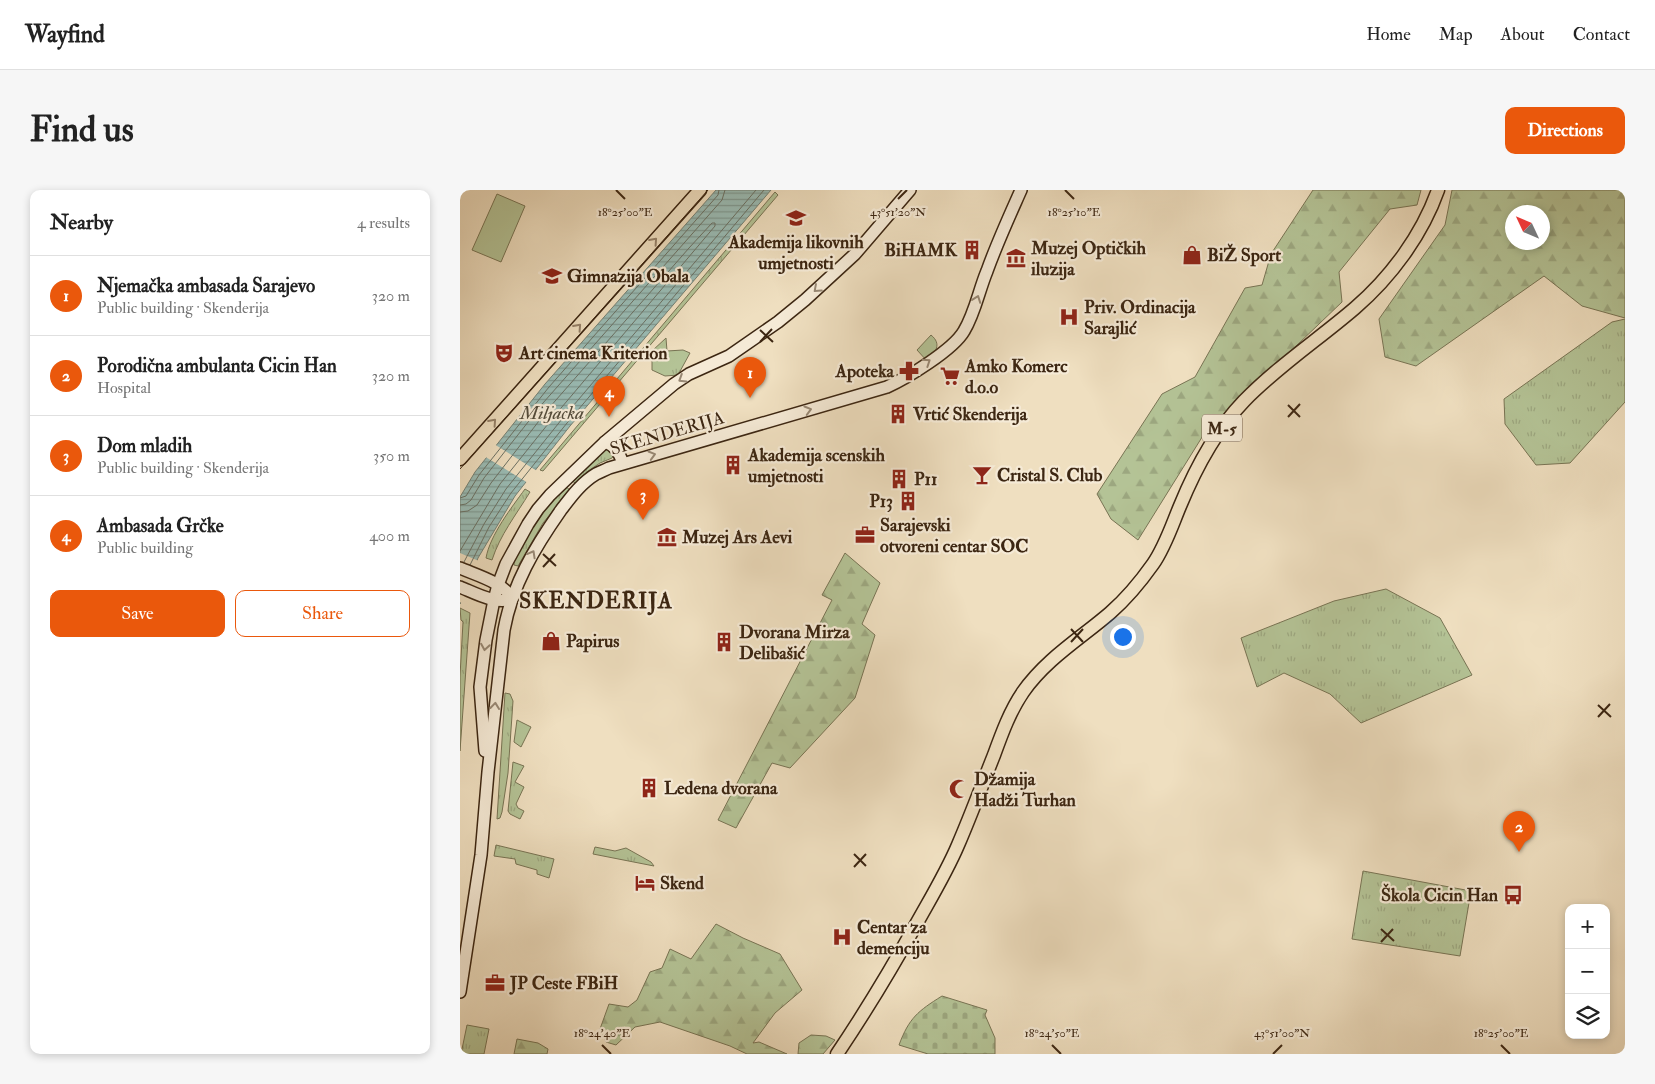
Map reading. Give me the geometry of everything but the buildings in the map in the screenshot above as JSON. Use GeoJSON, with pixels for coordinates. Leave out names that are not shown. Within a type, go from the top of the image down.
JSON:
{"type":"FeatureCollection","features":[{"type":"Feature","properties":{"kind":"main road"},"geometry":{"type":"LineString","coordinates":[[460,459],[700,190]]}},
{"type":"Feature","properties":{"kind":"main road"},"geometry":{"type":"LineString","coordinates":[[460,992],[481,855],[488,772],[482,727],[480,687],[486,640],[494,600],[506,564],[517,543],[538,509],[550,495],[605,442],[674,384],[689,374],[730,356],[805,300],[849,260],[910,190]]}},
{"type":"Feature","properties":{"kind":"main road","name":"SKENDERIJA"},"geometry":{"type":"LineString","coordinates":[[488,772],[504,630],[512,599],[520,578],[537,545],[578,490],[595,475],[623,463],[899,382],[946,349],[964,332],[986,271],[1021,190]]}},
{"type":"Feature","properties":{"kind":"main road","name":"M-5"},"geometry":{"type":"LineString","coordinates":[[837,1054],[876,995],[939,884],[958,845],[1009,715],[1024,690],[1065,648],[1114,610],[1150,568],[1170,531],[1202,458],[1232,415],[1270,377],[1358,306],[1386,278],[1414,238],[1438,190]]}},
{"type":"Feature","properties":{"kind":"main road"},"geometry":{"type":"LineString","coordinates":[[605,442],[618,451],[623,463]]}},
{"type":"Feature","properties":{"kind":"main road"},"geometry":{"type":"LineString","coordinates":[[460,568],[498,585],[507,591],[512,599],[505,601],[494,600],[460,587]]}},
{"type":"Feature","properties":{"kind":"green space"},"geometry":{"type":"Polygon","coordinates":[[[1313,190],[1421,190],[1417,205],[1390,209],[1339,272],[1342,302],[1204,434],[1138,540],[1111,519],[1097,494],[1162,394],[1195,377],[1245,288],[1262,285],[1271,254],[1313,190]]]}},
{"type":"Feature","properties":{"kind":"green space"},"geometry":{"type":"Polygon","coordinates":[[[1452,190],[1625,190],[1625,318],[1582,306],[1544,276],[1416,366],[1385,357],[1379,319],[1445,225],[1452,190]]]}},
{"type":"Feature","properties":{"kind":"green space"},"geometry":{"type":"Polygon","coordinates":[[[775,192],[778,195],[543,471],[540,470],[775,192]]]}},
{"type":"Feature","properties":{"kind":"green space"},"geometry":{"type":"Polygon","coordinates":[[[497,194],[525,206],[501,262],[472,250],[497,194]]]}},
{"type":"Feature","properties":{"kind":"green space"},"geometry":{"type":"Polygon","coordinates":[[[1625,319],[1625,402],[1570,463],[1536,465],[1505,424],[1504,399],[1612,322],[1625,319]]]}},
{"type":"Feature","properties":{"kind":"green space"},"geometry":{"type":"Polygon","coordinates":[[[931,335],[937,345],[927,361],[917,350],[931,335]]]}},
{"type":"Feature","properties":{"kind":"green space"},"geometry":{"type":"Polygon","coordinates":[[[666,338],[667,351],[683,350],[690,353],[678,375],[665,376],[652,370],[652,351],[666,338]]]}},
{"type":"Feature","properties":{"kind":"green space"},"geometry":{"type":"Polygon","coordinates":[[[607,448],[615,454],[612,458],[588,471],[575,483],[571,480],[607,448]]]}},
{"type":"Feature","properties":{"kind":"green space"},"geometry":{"type":"Polygon","coordinates":[[[565,486],[570,490],[543,523],[518,566],[514,565],[514,559],[531,530],[565,486]]]}},
{"type":"Feature","properties":{"kind":"green space"},"geometry":{"type":"Polygon","coordinates":[[[525,489],[530,492],[504,534],[492,560],[486,558],[488,549],[497,531],[525,489]]]}},
{"type":"Feature","properties":{"kind":"green space"},"geometry":{"type":"Polygon","coordinates":[[[845,553],[880,583],[862,624],[875,635],[855,698],[790,768],[772,763],[736,828],[718,820],[832,600],[822,595],[845,553]]]}},
{"type":"Feature","properties":{"kind":"green space"},"geometry":{"type":"Polygon","coordinates":[[[1386,589],[1440,618],[1472,675],[1361,723],[1330,694],[1284,673],[1257,687],[1241,638],[1334,601],[1386,589]]]}},
{"type":"Feature","properties":{"kind":"green space"},"geometry":{"type":"Polygon","coordinates":[[[460,608],[470,613],[460,751],[460,676],[463,622],[461,620],[460,608]]]}},
{"type":"Feature","properties":{"kind":"green space"},"geometry":{"type":"Polygon","coordinates":[[[505,693],[510,694],[513,701],[508,773],[502,812],[500,818],[497,819],[505,693]]]}},
{"type":"Feature","properties":{"kind":"green space"},"geometry":{"type":"Polygon","coordinates":[[[517,720],[531,727],[521,747],[514,742],[517,720]]]}},
{"type":"Feature","properties":{"kind":"green space"},"geometry":{"type":"Polygon","coordinates":[[[513,762],[524,766],[515,782],[524,787],[516,804],[518,808],[524,811],[520,819],[508,811],[513,762]]]}},
{"type":"Feature","properties":{"kind":"green space"},"geometry":{"type":"Polygon","coordinates":[[[496,845],[554,859],[549,878],[537,874],[537,870],[516,864],[515,859],[494,856],[496,845]]]}},
{"type":"Feature","properties":{"kind":"green space"},"geometry":{"type":"Polygon","coordinates":[[[595,847],[615,851],[626,848],[651,862],[654,866],[593,854],[595,847]]]}},
{"type":"Feature","properties":{"kind":"green space"},"geometry":{"type":"Polygon","coordinates":[[[1363,871],[1471,891],[1460,956],[1352,939],[1363,871]]]}},
{"type":"Feature","properties":{"kind":"green space"},"geometry":{"type":"Polygon","coordinates":[[[716,924],[780,954],[802,990],[775,1013],[753,1043],[759,1042],[787,1054],[747,1054],[730,1046],[660,1022],[635,1027],[616,1045],[606,1042],[600,1029],[609,1004],[628,1007],[637,1000],[650,972],[662,968],[670,949],[691,959],[716,924]]]}},
{"type":"Feature","properties":{"kind":"green space"},"geometry":{"type":"Polygon","coordinates":[[[942,996],[987,1010],[985,1015],[995,1038],[995,1054],[928,1054],[899,1045],[915,1016],[942,996]]]}},
{"type":"Feature","properties":{"kind":"green space"},"geometry":{"type":"Polygon","coordinates":[[[467,1025],[489,1029],[484,1054],[461,1054],[467,1025]]]}},
{"type":"Feature","properties":{"kind":"green space"},"geometry":{"type":"Polygon","coordinates":[[[811,1035],[826,1036],[835,1040],[823,1054],[798,1054],[799,1043],[811,1035]]]}},
{"type":"Feature","properties":{"kind":"green space"},"geometry":{"type":"Polygon","coordinates":[[[517,1039],[538,1043],[548,1049],[547,1054],[514,1054],[517,1039]]]}},
{"type":"Feature","properties":{"kind":"water","name":"Miljacka"},"geometry":{"type":"Polygon","coordinates":[[[716,190],[771,190],[570,426],[515,496],[478,558],[460,604],[460,497],[475,472],[545,384],[716,190]]]}},
{"type":"Feature","properties":{"kind":"pier"},"geometry":{"type":"Polygon","coordinates":[[[494,444],[537,471],[528,483],[484,456],[494,444]]]}},
{"type":"Feature","properties":{"kind":"pier"},"geometry":{"type":"Polygon","coordinates":[[[460,553],[479,561],[463,604],[460,602],[460,553]]]}},
{"type":"Feature","properties":{"kind":"tram line"},"geometry":{"type":"LineString","coordinates":[[460,469],[708,190]]}},
{"type":"Feature","properties":{"kind":"place","name":"Akademija likovnih umjetnosti"},"geometry":{"type":"Point","coordinates":[796,218]}},
{"type":"Feature","properties":{"kind":"place","name":"BiHAMK"},"geometry":{"type":"Point","coordinates":[972,250]}},
{"type":"Feature","properties":{"kind":"place","name":"BiŽ Sport"},"geometry":{"type":"Point","coordinates":[1192,255]}},
{"type":"Feature","properties":{"kind":"place","name":"Muzej Optičkih iluzija"},"geometry":{"type":"Point","coordinates":[1016,258]}},
{"type":"Feature","properties":{"kind":"place","name":"Gimnazija Obala"},"geometry":{"type":"Point","coordinates":[552,276]}},
{"type":"Feature","properties":{"kind":"place","name":"Priv. Ordinacija Sarajlić"},"geometry":{"type":"Point","coordinates":[1069,317]}},
{"type":"Feature","properties":{"kind":"place","name":"Art cinema Kriterion"},"geometry":{"type":"Point","coordinates":[504,353]}},
{"type":"Feature","properties":{"kind":"place","name":"Apoteka"},"geometry":{"type":"Point","coordinates":[909,371]}},
{"type":"Feature","properties":{"kind":"place","name":"Amko Komerc d.o.o"},"geometry":{"type":"Point","coordinates":[950,376]}},
{"type":"Feature","properties":{"kind":"place","name":"Njemačka ambasada Sarajevo"},"geometry":{"type":"Point","coordinates":[750,398]}},
{"type":"Feature","properties":{"kind":"place","name":"Vrtić Skenderija"},"geometry":{"type":"Point","coordinates":[898,414]}},
{"type":"Feature","properties":{"kind":"place","name":"Ambasada Grčke"},"geometry":{"type":"Point","coordinates":[609,417]}},
{"type":"Feature","properties":{"kind":"place","name":"Akademija scenskih umjetnosti"},"geometry":{"type":"Point","coordinates":[733,465]}},
{"type":"Feature","properties":{"kind":"place","name":"Cristal S. Club"},"geometry":{"type":"Point","coordinates":[982,475]}},
{"type":"Feature","properties":{"kind":"place","name":"P11"},"geometry":{"type":"Point","coordinates":[899,479]}},
{"type":"Feature","properties":{"kind":"place","name":"P13"},"geometry":{"type":"Point","coordinates":[908,501]}},
{"type":"Feature","properties":{"kind":"place","name":"Dom mladih"},"geometry":{"type":"Point","coordinates":[643,520]}},
{"type":"Feature","properties":{"kind":"place","name":"Sarajevski otvoreni centar SOC"},"geometry":{"type":"Point","coordinates":[865,535]}},
{"type":"Feature","properties":{"kind":"place","name":"Muzej Ars Aevi"},"geometry":{"type":"Point","coordinates":[667,537]}},
{"type":"Feature","properties":{"kind":"place","name":"Papirus"},"geometry":{"type":"Point","coordinates":[551,641]}},
{"type":"Feature","properties":{"kind":"place","name":"Dvorana Mirza Delibašić"},"geometry":{"type":"Point","coordinates":[724,642]}},
{"type":"Feature","properties":{"kind":"place","name":"Ledena dvorana"},"geometry":{"type":"Point","coordinates":[649,788]}},
{"type":"Feature","properties":{"kind":"place","name":"Džamija Hadži Turhan"},"geometry":{"type":"Point","coordinates":[959,789]}},
{"type":"Feature","properties":{"kind":"place","name":"Porodična ambulanta Cicin Han"},"geometry":{"type":"Point","coordinates":[1519,852]}},
{"type":"Feature","properties":{"kind":"place","name":"Skend"},"geometry":{"type":"Point","coordinates":[645,883]}},
{"type":"Feature","properties":{"kind":"place","name":"Škola Cicin Han"},"geometry":{"type":"Point","coordinates":[1513,895]}},
{"type":"Feature","properties":{"kind":"place","name":"Centar za demenciju"},"geometry":{"type":"Point","coordinates":[842,937]}},
{"type":"Feature","properties":{"kind":"place","name":"JP Ceste FBiH"},"geometry":{"type":"Point","coordinates":[495,983]}},
{"type":"Feature","properties":{"kind":"district","name":"SKENDERIJA"},"geometry":{"type":"Point","coordinates":[596,600]}}]}
